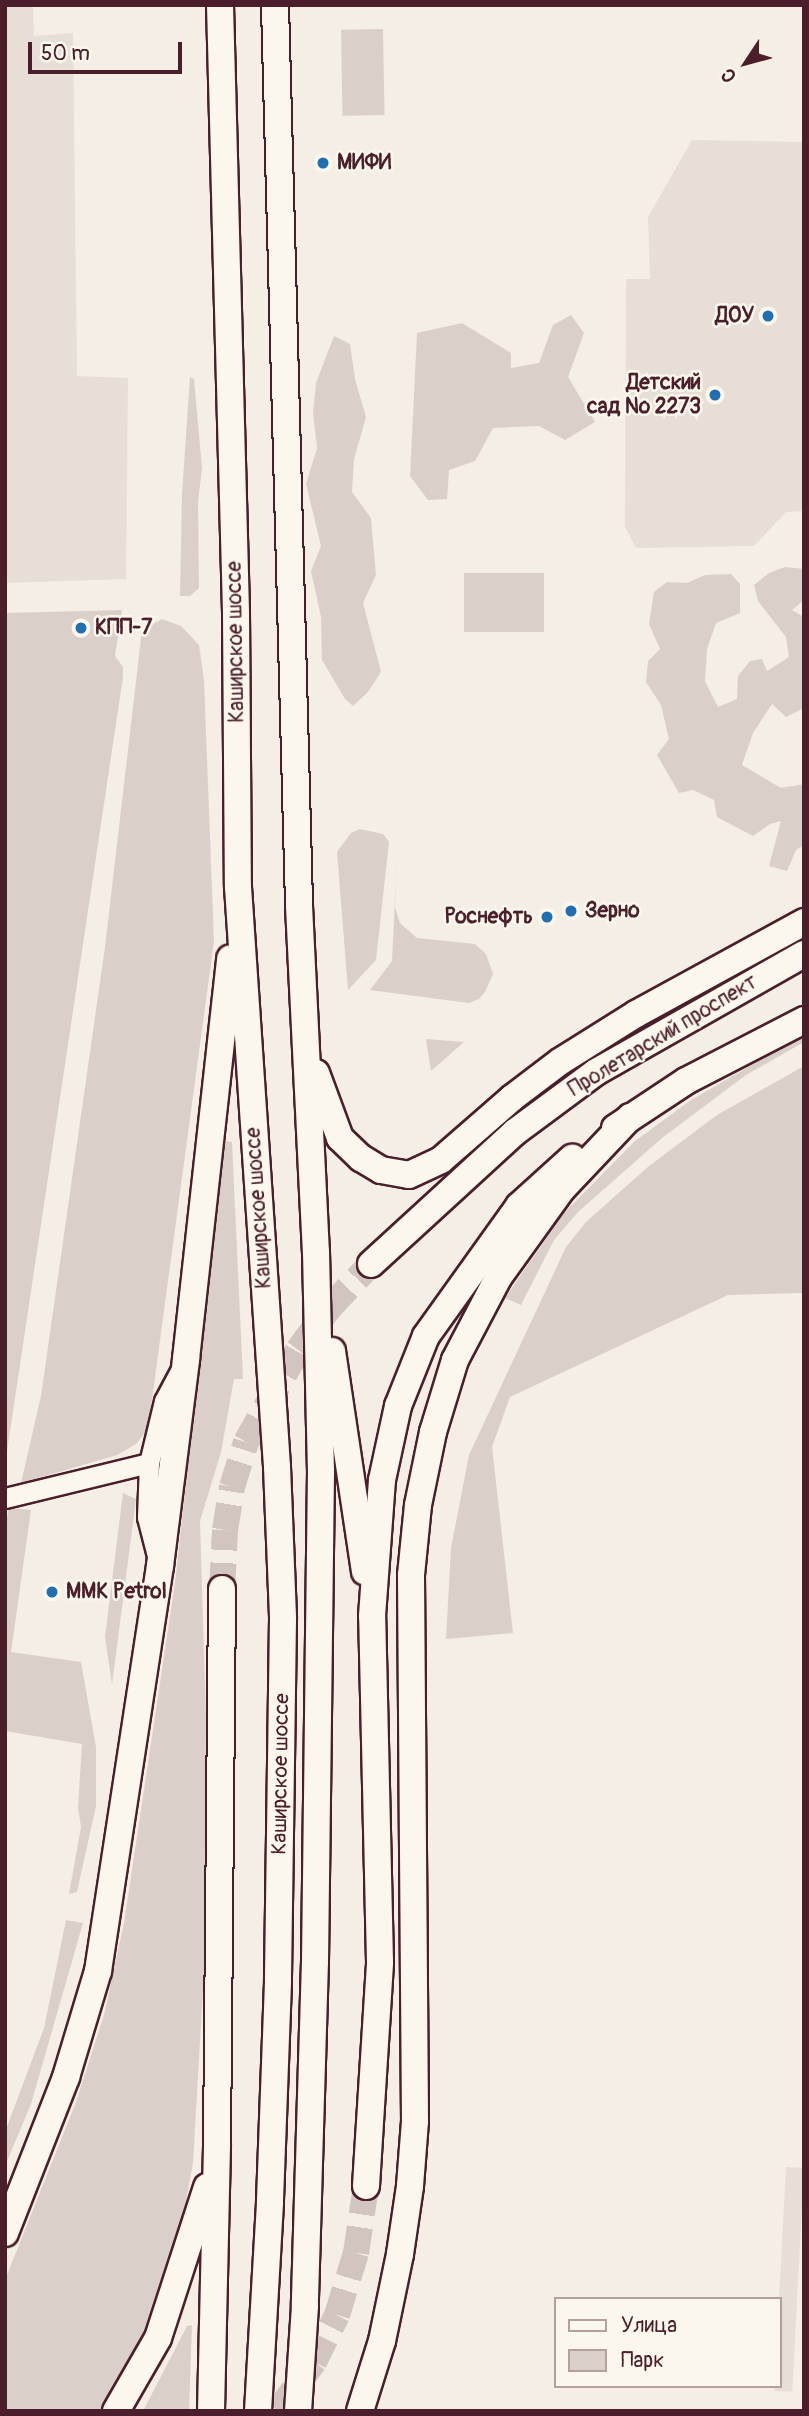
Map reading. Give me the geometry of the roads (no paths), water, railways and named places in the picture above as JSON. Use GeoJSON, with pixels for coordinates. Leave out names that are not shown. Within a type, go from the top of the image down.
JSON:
{"type":"FeatureCollection","features":[{"type":"Feature","properties":{"kind":"main road","name":"Каширское шоссе"},"geometry":{"type":"LineString","coordinates":[[220,5],[236,613],[237,887],[277,1467],[283,1619],[278,1982],[258,2411]]}},
{"type":"Feature","properties":{"kind":"main road","name":"Каширское шоссе"},"geometry":{"type":"LineString","coordinates":[[275,5],[299,892],[316,1252],[320,1485],[315,1961],[305,2306],[298,2411]]}},
{"type":"Feature","properties":{"kind":"main road"},"geometry":{"type":"LineString","coordinates":[[5,2233],[66,2077],[98,1971],[160,1566],[186,1359],[237,887]]}},
{"type":"Feature","properties":{"kind":"main road"},"geometry":{"type":"LineString","coordinates":[[305,1031],[318,1081],[340,1138],[362,1158],[381,1170],[408,1175],[441,1160],[512,1098],[561,1061],[636,1014],[804,922]]}},
{"type":"Feature","properties":{"kind":"main road","name":"Пролетарский проспект"},"geometry":{"type":"LineString","coordinates":[[371,1264],[515,1132],[575,1087],[804,954]]}},
{"type":"Feature","properties":{"kind":"main road"},"geometry":{"type":"LineString","coordinates":[[366,2186],[380,1962],[372,1616],[382,1480],[398,1406],[426,1336],[519,1206],[565,1163],[630,1117],[686,1081],[804,1020]]}},
{"type":"Feature","properties":{"kind":"main road"},"geometry":{"type":"LineString","coordinates":[[360,2411],[382,2341],[395,2279],[413,2147],[411,1575],[418,1504],[433,1432],[463,1342],[498,1278],[562,1189],[630,1117]]}},
{"type":"Feature","properties":{"kind":"main road"},"geometry":{"type":"LineString","coordinates":[[316,1252],[372,1616]]}},
{"type":"Feature","properties":{"kind":"main road"},"geometry":{"type":"LineString","coordinates":[[211,2411],[217,2151],[222,1589]]}},
{"type":"Feature","properties":{"kind":"main road"},"geometry":{"type":"LineString","coordinates":[[116,2411],[158,2338],[181,2276],[217,2151]]}},
{"type":"Feature","properties":{"kind":"street"},"geometry":{"type":"LineString","coordinates":[[160,1566],[147,1517],[149,1463],[164,1401],[186,1359]]}},
{"type":"Feature","properties":{"kind":"street"},"geometry":{"type":"LineString","coordinates":[[5,1498],[149,1463]]}},
{"type":"Feature","properties":{"kind":"tunnel"},"geometry":{"type":"LineString","coordinates":[[222,1589],[225,1530],[232,1487],[246,1442],[298,1350],[330,1307],[371,1264]]}},
{"type":"Feature","properties":{"kind":"tunnel"},"geometry":{"type":"LineString","coordinates":[[278,2411],[314,2362],[337,2315],[356,2253],[366,2186]]}},
{"type":"Feature","properties":{"kind":"place","name":"МИФИ"},"geometry":{"type":"Point","coordinates":[323,163]}},
{"type":"Feature","properties":{"kind":"place","name":"ДОУ"},"geometry":{"type":"Point","coordinates":[768,316]}},
{"type":"Feature","properties":{"kind":"place","name":"Детский сад № 2273"},"geometry":{"type":"Point","coordinates":[715,395]}},
{"type":"Feature","properties":{"kind":"place","name":"КПП-7"},"geometry":{"type":"Point","coordinates":[81,628]}},
{"type":"Feature","properties":{"kind":"place","name":"Зерно"},"geometry":{"type":"Point","coordinates":[571,911]}},
{"type":"Feature","properties":{"kind":"place","name":"Роснефть"},"geometry":{"type":"Point","coordinates":[547,917]}},
{"type":"Feature","properties":{"kind":"place","name":"ММК Petrol"},"geometry":{"type":"Point","coordinates":[52,1592]}}]}
